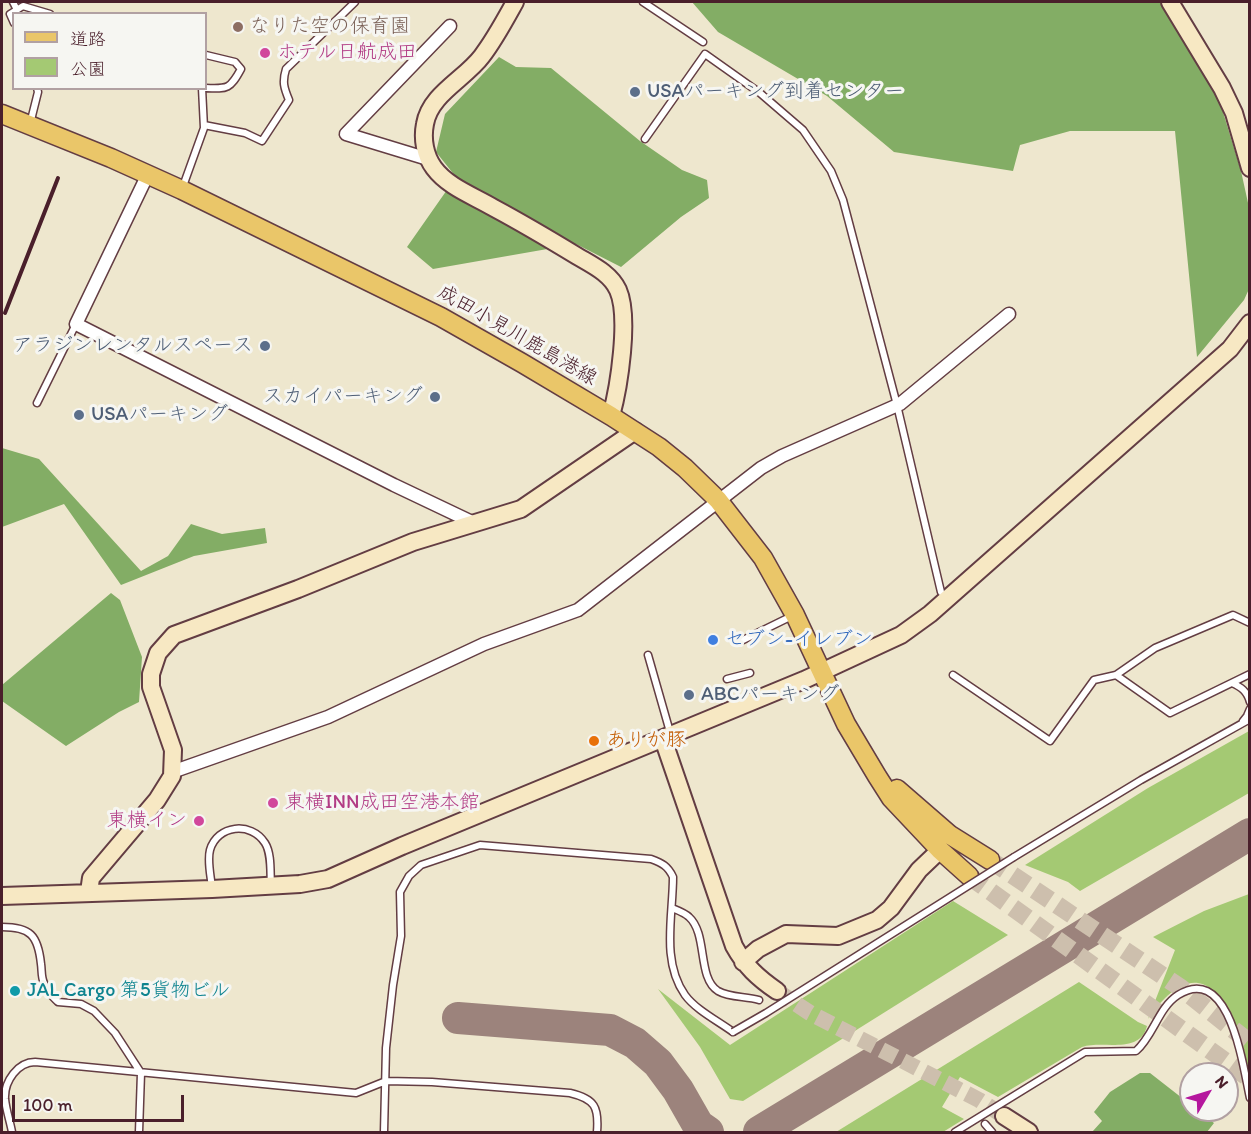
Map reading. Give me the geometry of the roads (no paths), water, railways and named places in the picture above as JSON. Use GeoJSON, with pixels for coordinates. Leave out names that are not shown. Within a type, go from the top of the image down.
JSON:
{"type":"FeatureCollection","features":[{"type":"Feature","properties":{"kind":"main road","name":"成田小見川鹿島港線"},"geometry":{"type":"LineString","coordinates":[[2,114],[148,174],[441,317],[611,416],[685,468],[718,500],[763,558],[795,615],[846,724],[891,798],[940,850],[969,876]]}},
{"type":"Feature","properties":{"kind":"main road","name":"成田小見川鹿島港線"},"geometry":{"type":"LineString","coordinates":[[868,760],[950,835],[990,860]]}},
{"type":"Feature","properties":{"kind":"street"},"geometry":{"type":"LineString","coordinates":[[515,2],[481,58],[440,96],[429,110],[424,134],[428,159],[437,179],[446,181],[565,249],[609,278],[617,289],[623,318],[618,382],[611,416]]}},
{"type":"Feature","properties":{"kind":"street"},"geometry":{"type":"LineString","coordinates":[[1170,2],[1222,88],[1233,113],[1250,168]]}},
{"type":"Feature","properties":{"kind":"street"},"geometry":{"type":"LineString","coordinates":[[428,159],[346,134],[450,27]]}},
{"type":"Feature","properties":{"kind":"street"},"geometry":{"type":"LineString","coordinates":[[148,174],[76,324],[476,524]]}},
{"type":"Feature","properties":{"kind":"street"},"geometry":{"type":"LineString","coordinates":[[172,772],[328,717],[484,644],[578,610],[761,468],[782,456],[897,405],[1009,314]]}},
{"type":"Feature","properties":{"kind":"street"},"geometry":{"type":"LineString","coordinates":[[2,896],[212,889],[328,879],[402,846],[667,738],[734,705],[821,672],[901,635],[930,614],[1230,349],[1250,323]]}},
{"type":"Feature","properties":{"kind":"street"},"geometry":{"type":"LineString","coordinates":[[90,892],[91,878],[156,800],[172,776],[173,750],[151,687],[151,674],[158,653],[174,635],[298,589],[413,542],[521,509],[635,431]]}},
{"type":"Feature","properties":{"kind":"street"},"geometry":{"type":"LineString","coordinates":[[667,738],[734,946],[743,962],[759,979],[777,991]]}},
{"type":"Feature","properties":{"kind":"street"},"geometry":{"type":"LineString","coordinates":[[743,962],[758,949],[786,934],[838,936],[877,920],[891,908],[919,870],[940,850]]}},
{"type":"Feature","properties":{"kind":"street"},"geometry":{"type":"LineString","coordinates":[[1004,1116],[1029,1132]]}},
{"type":"Feature","properties":{"kind":"lane"},"geometry":{"type":"LineString","coordinates":[[13,2],[17,10]]}},
{"type":"Feature","properties":{"kind":"lane"},"geometry":{"type":"LineString","coordinates":[[204,125],[245,133],[262,141],[290,100],[283,86],[286,69],[354,2]]}},
{"type":"Feature","properties":{"kind":"lane"},"geometry":{"type":"LineString","coordinates":[[643,2],[703,42]]}},
{"type":"Feature","properties":{"kind":"lane"},"geometry":{"type":"LineString","coordinates":[[14,12],[23,6],[43,12]]}},
{"type":"Feature","properties":{"kind":"lane"},"geometry":{"type":"LineString","coordinates":[[645,140],[705,54],[760,93],[803,130],[831,171],[843,200],[897,405],[941,592]]}},
{"type":"Feature","properties":{"kind":"lane"},"geometry":{"type":"LineString","coordinates":[[207,55],[235,62],[240,69],[232,84],[223,89],[207,88]]}},
{"type":"Feature","properties":{"kind":"lane"},"geometry":{"type":"LineString","coordinates":[[30,125],[38,90]]}},
{"type":"Feature","properties":{"kind":"lane"},"geometry":{"type":"LineString","coordinates":[[182,190],[204,125],[204,90]]}},
{"type":"Feature","properties":{"kind":"lane"},"geometry":{"type":"LineString","coordinates":[[37,403],[76,324]]}},
{"type":"Feature","properties":{"kind":"lane"},"geometry":{"type":"LineString","coordinates":[[741,641],[795,615]]}},
{"type":"Feature","properties":{"kind":"lane"},"geometry":{"type":"LineString","coordinates":[[953,675],[1050,741],[1094,680],[1116,675],[1155,648],[1233,615],[1250,624]]}},
{"type":"Feature","properties":{"kind":"lane"},"geometry":{"type":"LineString","coordinates":[[648,655],[667,738]]}},
{"type":"Feature","properties":{"kind":"lane"},"geometry":{"type":"LineString","coordinates":[[727,679],[750,673]]}},
{"type":"Feature","properties":{"kind":"lane"},"geometry":{"type":"LineString","coordinates":[[1116,675],[1170,713],[1250,674]]}},
{"type":"Feature","properties":{"kind":"lane"},"geometry":{"type":"LineString","coordinates":[[1232,683],[1242,687],[1250,702]]}},
{"type":"Feature","properties":{"kind":"lane"},"geometry":{"type":"LineString","coordinates":[[1240,724],[1250,709]]}},
{"type":"Feature","properties":{"kind":"lane"},"geometry":{"type":"LineString","coordinates":[[384,1132],[386,1048],[401,936],[400,892],[409,876],[421,865],[480,845],[651,859],[663,863],[673,877],[670,958],[675,977],[686,996],[733,1032],[1014,856],[1141,780],[1250,719]]}},
{"type":"Feature","properties":{"kind":"lane"},"geometry":{"type":"LineString","coordinates":[[212,889],[210,852],[217,836],[229,829],[243,828],[254,833],[265,843],[269,855],[271,885]]}},
{"type":"Feature","properties":{"kind":"lane"},"geometry":{"type":"LineString","coordinates":[[672,908],[689,916],[698,930],[709,981],[717,990],[732,996],[759,1000]]}},
{"type":"Feature","properties":{"kind":"lane"},"geometry":{"type":"LineString","coordinates":[[2,927],[19,927],[35,939],[40,949],[43,982],[58,1002],[81,1004],[94,1011],[115,1033],[141,1073],[139,1132]]}},
{"type":"Feature","properties":{"kind":"lane"},"geometry":{"type":"LineString","coordinates":[[955,1132],[1085,1052],[1136,1051],[1146,1042],[1167,1005],[1178,995],[1193,989],[1206,990],[1216,997],[1228,1015],[1238,1043],[1250,1098]]}},
{"type":"Feature","properties":{"kind":"lane"},"geometry":{"type":"LineString","coordinates":[[12,1132],[4,1096],[18,1066],[27,1062],[356,1093],[386,1081],[570,1092],[585,1096],[594,1104],[598,1113],[597,1132]]}},
{"type":"Feature","properties":{"kind":"lane"},"geometry":{"type":"LineString","coordinates":[[2,1120],[10,1123]]}},
{"type":"Feature","properties":{"kind":"lane"},"geometry":{"type":"LineString","coordinates":[[985,1124],[992,1132]]}},
{"type":"Feature","properties":{"kind":"tunnel"},"geometry":{"type":"LineString","coordinates":[[990,860],[1181,988],[1250,1043]]}},
{"type":"Feature","properties":{"kind":"tunnel"},"geometry":{"type":"LineString","coordinates":[[969,876],[1250,1079]]}},
{"type":"Feature","properties":{"kind":"tunnel"},"geometry":{"type":"LineString","coordinates":[[777,991],[810,1013],[979,1100],[1004,1116]]}},
{"type":"Feature","properties":{"kind":"railway"},"geometry":{"type":"LineString","coordinates":[[5,313],[58,178]]}},
{"type":"Feature","properties":{"kind":"place","name":"なりた空の保育園"},"geometry":{"type":"Point","coordinates":[238,27]}},
{"type":"Feature","properties":{"kind":"place","name":"ホテル日航成田"},"geometry":{"type":"Point","coordinates":[265,53]}},
{"type":"Feature","properties":{"kind":"place","name":"USAパーキング到着センター"},"geometry":{"type":"Point","coordinates":[635,92]}},
{"type":"Feature","properties":{"kind":"place","name":"アラジンレンタルスペース"},"geometry":{"type":"Point","coordinates":[265,346]}},
{"type":"Feature","properties":{"kind":"place","name":"スカイパーキング"},"geometry":{"type":"Point","coordinates":[435,397]}},
{"type":"Feature","properties":{"kind":"place","name":"USAパーキング"},"geometry":{"type":"Point","coordinates":[79,415]}},
{"type":"Feature","properties":{"kind":"place","name":"セブン-イレブン"},"geometry":{"type":"Point","coordinates":[713,640]}},
{"type":"Feature","properties":{"kind":"place","name":"ABCパーキング"},"geometry":{"type":"Point","coordinates":[689,695]}},
{"type":"Feature","properties":{"kind":"place","name":"ありが豚"},"geometry":{"type":"Point","coordinates":[594,741]}},
{"type":"Feature","properties":{"kind":"place","name":"東横INN成田空港本館"},"geometry":{"type":"Point","coordinates":[273,803]}},
{"type":"Feature","properties":{"kind":"place","name":"東横イン"},"geometry":{"type":"Point","coordinates":[199,821]}},
{"type":"Feature","properties":{"kind":"place","name":"JAL Cargo 第5貨物ビル"},"geometry":{"type":"Point","coordinates":[15,991]}}]}
